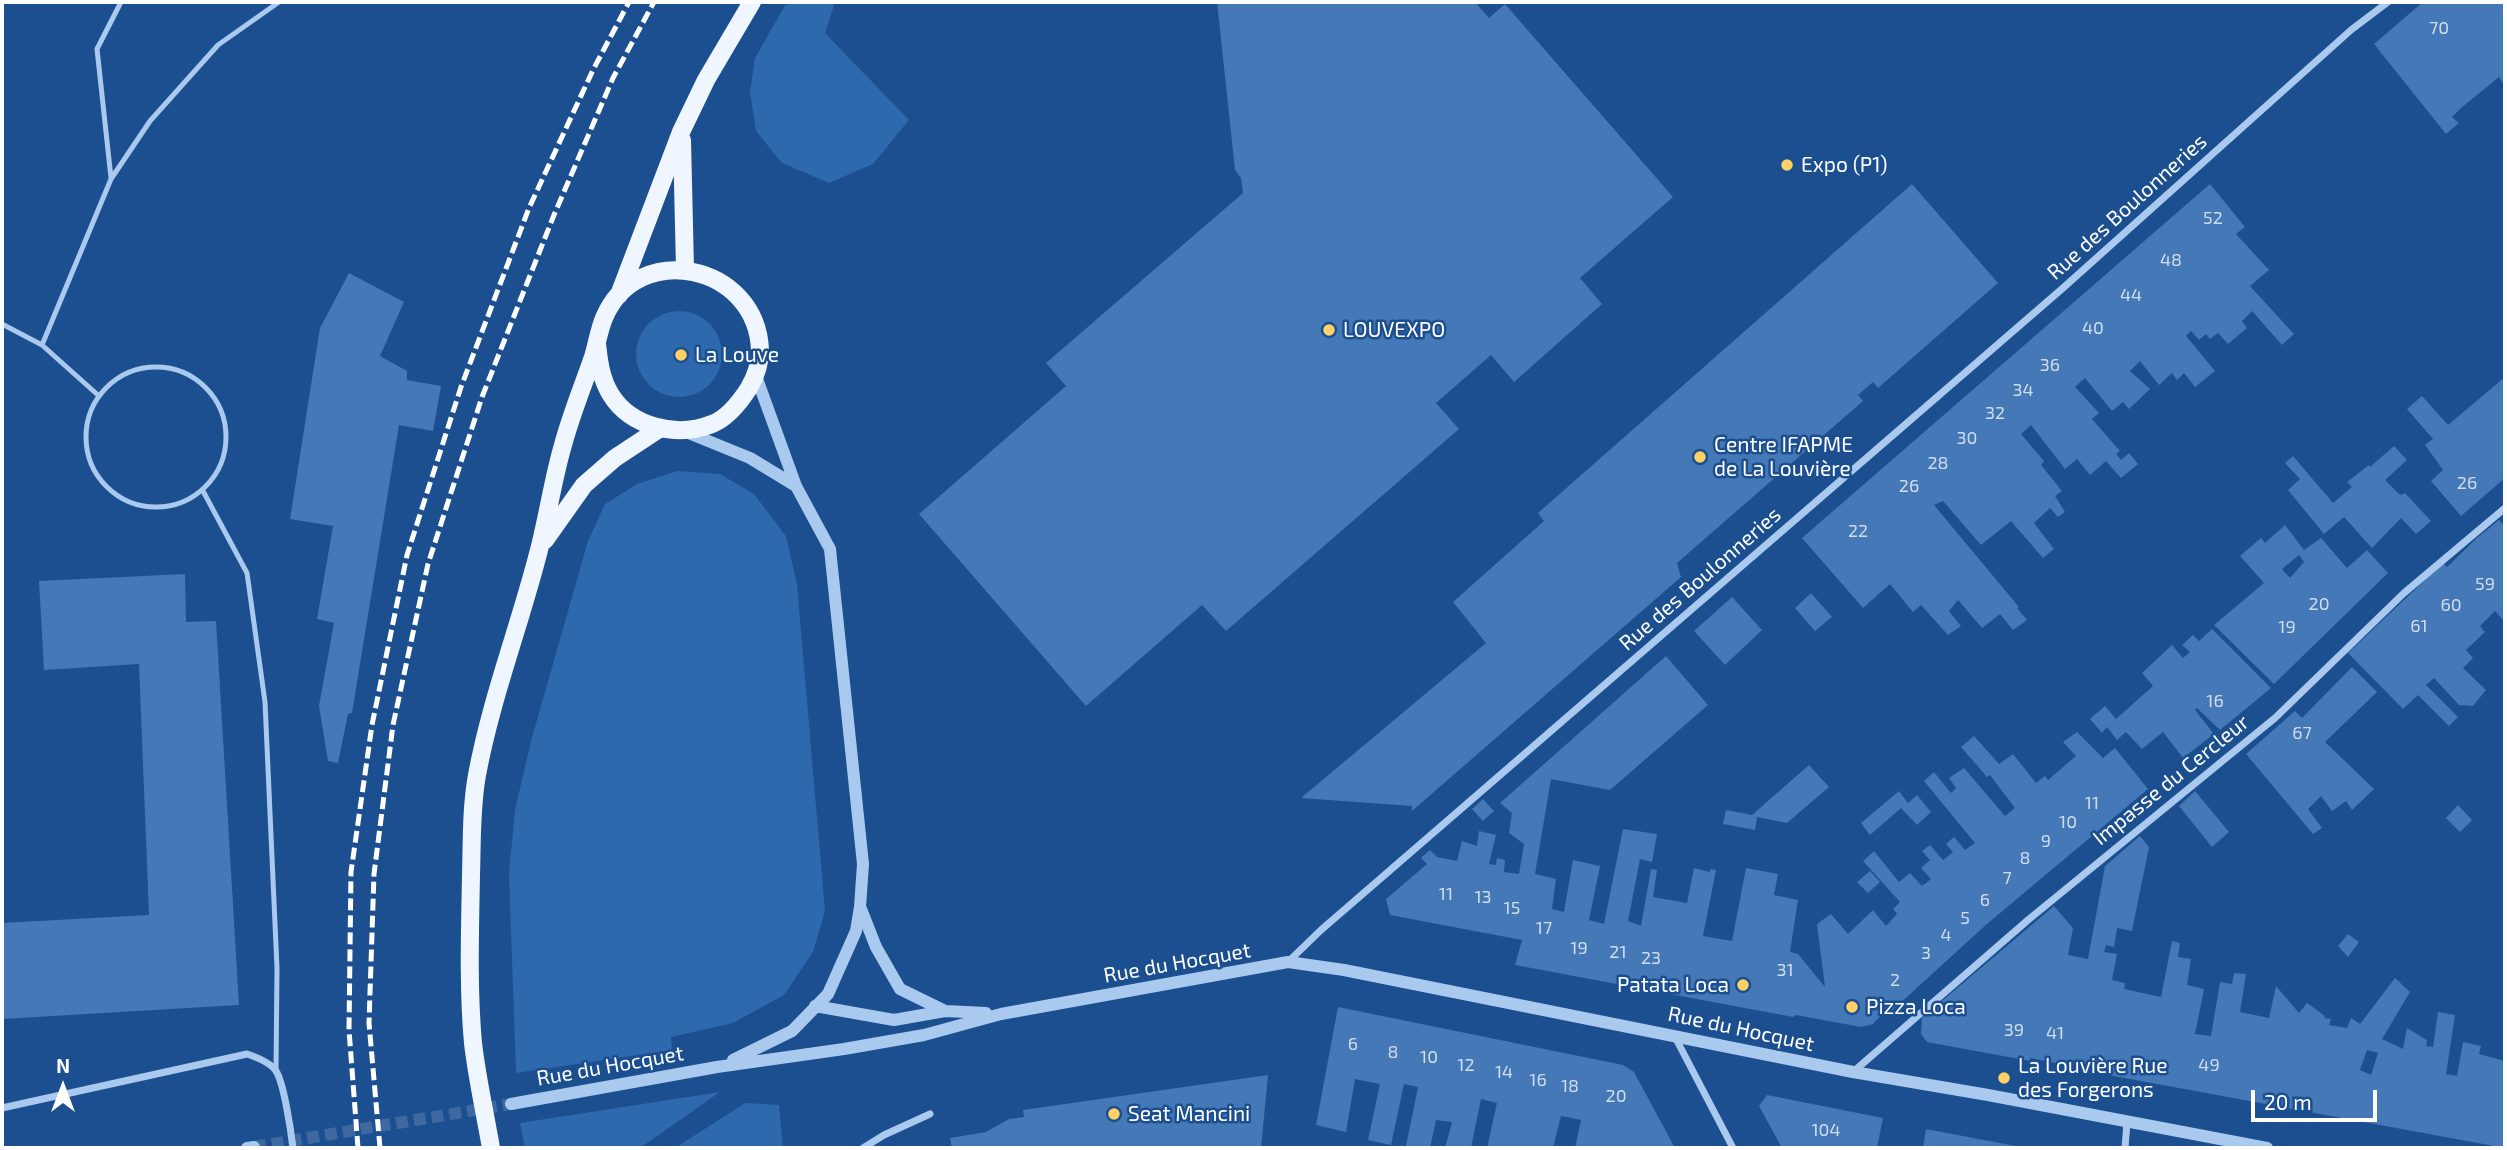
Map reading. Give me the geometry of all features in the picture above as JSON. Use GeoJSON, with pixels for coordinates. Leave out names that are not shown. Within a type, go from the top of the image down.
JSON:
{"type":"FeatureCollection","features":[{"type":"Feature","properties":{"kind":"main road"},"geometry":{"type":"LineString","coordinates":[[491,1148],[473,1043],[472,1010],[471,889],[476,779],[485,738],[539,549],[563,446],[604,317],[619,295],[681,132],[706,80],[752,2]]}},
{"type":"Feature","properties":{"kind":"main road"},"geometry":{"type":"LineString","coordinates":[[681,132],[685,269]]}},
{"type":"Feature","properties":{"kind":"main road"},"geometry":{"type":"LineString","coordinates":[[597,344],[600,370],[611,396],[630,415],[659,429],[681,431],[713,424],[739,404],[756,376],[760,352],[757,328],[746,304],[726,284],[685,269],[671,269],[641,278],[619,295]]}},
{"type":"Feature","properties":{"kind":"main road"},"geometry":{"type":"LineString","coordinates":[[539,549],[584,485],[615,458],[659,429]]}},
{"type":"Feature","properties":{"kind":"street","name":"Rue des Boulonneries"},"geometry":{"type":"LineString","coordinates":[[1289,962],[1321,930],[2063,288],[2341,39],[2388,2]]}},
{"type":"Feature","properties":{"kind":"street"},"geometry":{"type":"LineString","coordinates":[[756,376],[796,486],[830,549],[863,864],[856,930],[828,994],[815,1006]]}},
{"type":"Feature","properties":{"kind":"street"},"geometry":{"type":"LineString","coordinates":[[681,431],[750,458],[796,486]]}},
{"type":"Feature","properties":{"kind":"street","name":"Impasse du Cercleur"},"geometry":{"type":"LineString","coordinates":[[1853,1072],[2028,920],[2275,718],[2404,593],[2505,509]]}},
{"type":"Feature","properties":{"kind":"street","name":"Rue du Hocquet"},"geometry":{"type":"LineString","coordinates":[[860,907],[876,947],[900,989],[945,1011]]}},
{"type":"Feature","properties":{"kind":"street","name":"Rue du Hocquet"},"geometry":{"type":"LineString","coordinates":[[511,1104],[717,1067],[923,1035],[1001,1014],[1289,962],[1345,970],[1853,1072],[2267,1148]]}},
{"type":"Feature","properties":{"kind":"street","name":"Rue du Hocquet"},"geometry":{"type":"LineString","coordinates":[[717,1067],[792,1031],[815,1006],[894,1020],[945,1011],[1001,1014]]}},
{"type":"Feature","properties":{"kind":"street"},"geometry":{"type":"LineString","coordinates":[[1674,1035],[1733,1148]]}},
{"type":"Feature","properties":{"kind":"street"},"geometry":{"type":"LineString","coordinates":[[2,1108],[247,1054],[259,1058],[276,1071],[287,1109],[293,1148]]}},
{"type":"Feature","properties":{"kind":"street"},"geometry":{"type":"LineString","coordinates":[[863,1148],[930,1114]]}},
{"type":"Feature","properties":{"kind":"street"},"geometry":{"type":"LineString","coordinates":[[2125,1148],[2127,1122]]}},
{"type":"Feature","properties":{"kind":"lane"},"geometry":{"type":"LineString","coordinates":[[111,179],[97,49],[121,2]]}},
{"type":"Feature","properties":{"kind":"lane"},"geometry":{"type":"LineString","coordinates":[[42,345],[111,179],[150,121],[218,45],[279,2]]}},
{"type":"Feature","properties":{"kind":"lane"},"geometry":{"type":"LineString","coordinates":[[2,324],[42,345],[99,396]]}},
{"type":"Feature","properties":{"kind":"lane"},"geometry":{"type":"LineString","coordinates":[[156,366],[181,370],[202,382],[218,401],[226,424],[227,449],[218,472],[203,491],[181,503],[160,508],[137,505],[117,496],[100,480],[90,460],[86,438],[89,416],[99,396],[114,380],[134,369],[156,366]]}},
{"type":"Feature","properties":{"kind":"lane"},"geometry":{"type":"LineString","coordinates":[[203,491],[247,573],[265,702],[277,968],[276,1071]]}},
{"type":"Feature","properties":{"kind":"shaded area"},"geometry":{"type":"Polygon","coordinates":[[[787,2],[835,2],[825,33],[909,120],[873,164],[829,183],[782,163],[756,131],[750,92],[755,58],[787,2]]]}},
{"type":"Feature","properties":{"kind":"shaded area"},"geometry":{"type":"Polygon","coordinates":[[[679,311],[696,314],[710,323],[719,337],[722,354],[719,371],[710,385],[696,394],[679,397],[662,394],[648,385],[639,371],[636,354],[639,337],[648,323],[662,314],[679,311]]]}},
{"type":"Feature","properties":{"kind":"shaded area"},"geometry":{"type":"Polygon","coordinates":[[[677,471],[720,474],[754,494],[786,536],[797,584],[825,911],[813,952],[784,995],[733,1023],[671,1037],[672,1050],[516,1073],[509,874],[515,810],[531,741],[588,541],[605,504],[637,484],[677,471]]]}},
{"type":"Feature","properties":{"kind":"shaded area"},"geometry":{"type":"Polygon","coordinates":[[[720,1092],[640,1148],[525,1148],[520,1123],[720,1092]]]}},
{"type":"Feature","properties":{"kind":"shaded area"},"geometry":{"type":"Polygon","coordinates":[[[745,1103],[779,1105],[783,1148],[675,1148],[745,1103]]]}},
{"type":"Feature","properties":{"kind":"building","name":"LOUVEXPO"},"geometry":{"type":"Polygon","coordinates":[[[1217,2],[1475,2],[1489,18],[1505,4],[1673,197],[1580,278],[1602,304],[1514,382],[1491,355],[1436,403],[1459,429],[1226,631],[1202,605],[1086,706],[919,514],[1066,386],[1046,363],[1243,193],[1241,178],[1235,170],[1217,2]]]}},
{"type":"Feature","properties":{"kind":"building"},"geometry":{"type":"Polygon","coordinates":[[[2423,2],[2505,2],[2505,86],[2499,77],[2452,117],[2459,123],[2446,134],[2374,44],[2423,2]]]}},
{"type":"Feature","properties":{"kind":"building","name":"Centre IFAPME de La Louvière"},"geometry":{"type":"Polygon","coordinates":[[[1912,184],[1998,283],[1878,388],[1873,382],[1858,395],[1863,401],[1677,563],[1681,577],[1412,811],[1412,806],[1301,798],[1486,643],[1453,602],[1544,521],[1538,513],[1912,184]]]}},
{"type":"Feature","properties":{"kind":"building"},"geometry":{"type":"Polygon","coordinates":[[[2210,184],[2245,227],[2236,234],[2269,270],[2250,286],[2294,334],[2282,345],[2252,311],[2242,321],[2247,328],[2228,344],[2218,333],[2210,339],[2206,334],[2199,340],[2191,331],[2186,336],[2215,371],[2195,387],[2184,373],[2177,380],[2172,373],[2159,385],[2140,361],[2130,371],[2150,389],[2129,409],[2123,402],[2112,411],[2085,378],[2075,387],[2099,413],[2092,419],[2120,451],[2116,454],[2121,460],[2129,453],[2138,464],[2121,478],[2106,461],[2090,475],[2077,459],[2065,469],[2031,425],[2021,434],[2044,461],[2041,465],[2062,491],[2055,496],[2065,512],[2058,517],[2050,508],[2034,523],[2054,549],[2043,558],[2011,521],[1981,545],[1943,501],[1934,505],[2019,607],[2017,608],[2027,620],[2013,630],[2000,614],[1982,628],[1958,600],[1949,611],[1961,626],[1948,635],[1921,605],[1913,612],[1890,584],[1863,608],[1802,538],[2210,184]]]}},
{"type":"Feature","properties":{"kind":"building"},"geometry":{"type":"Polygon","coordinates":[[[349,273],[404,302],[380,356],[407,371],[407,380],[441,386],[433,431],[399,425],[352,713],[348,714],[338,763],[328,761],[319,706],[334,623],[317,619],[333,526],[290,519],[320,328],[349,273]]]}},
{"type":"Feature","properties":{"kind":"building"},"geometry":{"type":"Polygon","coordinates":[[[2505,377],[2505,478],[2461,516],[2431,481],[2443,470],[2425,445],[2433,439],[2407,409],[2422,396],[2448,425],[2505,377]]]}},
{"type":"Feature","properties":{"kind":"building"},"geometry":{"type":"Polygon","coordinates":[[[2394,446],[2407,460],[2385,480],[2400,495],[2405,493],[2431,521],[2416,534],[2401,518],[2372,548],[2344,517],[2324,534],[2288,490],[2300,479],[2285,463],[2293,456],[2333,503],[2352,487],[2347,482],[2394,446]]]}},
{"type":"Feature","properties":{"kind":"building"},"geometry":{"type":"Polygon","coordinates":[[[2499,520],[2505,527],[2505,622],[2495,611],[2480,626],[2485,632],[2466,650],[2473,658],[2463,668],[2486,690],[2473,706],[2459,705],[2434,678],[2426,685],[2458,717],[2449,726],[2418,695],[2403,709],[2348,653],[2443,563],[2447,567],[2499,520]]]}},
{"type":"Feature","properties":{"kind":"building"},"geometry":{"type":"Polygon","coordinates":[[[2285,525],[2304,550],[2321,538],[2347,568],[2367,550],[2388,573],[2274,684],[2214,625],[2264,583],[2240,556],[2261,538],[2265,543],[2285,525]],[[2299,555],[2282,569],[2290,578],[2304,562],[2299,555]]]}},
{"type":"Feature","properties":{"kind":"building"},"geometry":{"type":"Polygon","coordinates":[[[185,574],[186,622],[216,621],[239,1005],[2,1019],[2,923],[149,915],[139,664],[44,670],[39,581],[185,574]]]}},
{"type":"Feature","properties":{"kind":"building"},"geometry":{"type":"Polygon","coordinates":[[[1811,593],[1832,617],[1815,631],[1795,608],[1811,593]]]}},
{"type":"Feature","properties":{"kind":"building"},"geometry":{"type":"Polygon","coordinates":[[[1732,597],[1762,630],[1725,665],[1694,631],[1732,597]]]}},
{"type":"Feature","properties":{"kind":"building"},"geometry":{"type":"Polygon","coordinates":[[[2212,629],[2271,688],[2220,730],[2197,708],[2195,710],[2214,734],[2183,758],[2163,732],[2142,749],[2126,732],[2117,740],[2107,727],[2102,733],[2090,719],[2105,706],[2116,719],[2153,686],[2142,673],[2172,645],[2183,658],[2190,652],[2182,645],[2193,635],[2199,641],[2212,629]]]}},
{"type":"Feature","properties":{"kind":"building"},"geometry":{"type":"Polygon","coordinates":[[[1666,656],[1708,705],[1610,790],[1551,779],[1535,874],[1556,879],[1552,909],[1564,912],[1573,860],[1600,866],[1589,920],[1604,924],[1623,829],[1657,834],[1652,862],[1640,859],[1628,921],[1641,926],[1651,869],[1657,870],[1653,897],[1687,903],[1694,868],[1710,872],[1710,869],[1716,870],[1703,936],[1732,941],[1746,868],[1778,874],[1774,895],[1798,900],[1790,952],[1798,954],[1825,987],[1817,924],[1831,914],[1848,934],[1873,910],[1886,926],[1897,914],[1893,909],[1900,902],[1863,861],[1874,851],[1899,882],[1910,873],[1922,886],[1931,879],[1921,868],[1930,860],[1922,851],[1930,845],[1943,860],[1953,852],[1946,844],[1954,837],[1965,850],[1975,843],[1924,781],[1934,772],[1951,793],[1956,788],[1949,778],[1964,768],[2005,816],[2015,808],[1990,775],[1987,777],[1961,747],[1974,736],[1999,764],[2013,754],[2036,783],[2045,776],[2048,780],[2076,756],[2063,742],[2077,732],[2103,758],[2115,748],[2148,789],[1987,924],[1886,1016],[1883,1013],[1873,1024],[1861,1027],[1796,1015],[1793,1017],[1515,965],[1522,940],[1390,915],[1386,899],[1427,864],[1421,858],[1430,850],[1437,857],[1457,861],[1462,841],[1477,846],[1479,831],[1496,835],[1489,864],[1496,865],[1497,858],[1505,860],[1504,872],[1519,874],[1524,844],[1509,833],[1512,813],[1500,803],[1666,656]]]}},
{"type":"Feature","properties":{"kind":"building"},"geometry":{"type":"Polygon","coordinates":[[[2352,667],[2377,692],[2325,742],[2374,789],[2352,810],[2346,801],[2332,811],[2321,796],[2308,809],[2322,828],[2313,834],[2246,754],[2295,711],[2302,718],[2352,667]]]}},
{"type":"Feature","properties":{"kind":"building"},"geometry":{"type":"Polygon","coordinates":[[[1809,765],[1829,787],[1787,823],[1757,817],[1755,830],[1723,824],[1726,810],[1752,815],[1809,765]]]}},
{"type":"Feature","properties":{"kind":"building"},"geometry":{"type":"Polygon","coordinates":[[[1899,791],[1908,803],[1917,795],[1931,812],[1917,825],[1901,808],[1870,835],[1861,823],[1899,791]]]}},
{"type":"Feature","properties":{"kind":"building"},"geometry":{"type":"Polygon","coordinates":[[[2195,791],[2229,832],[2212,847],[2179,806],[2195,791]]]}},
{"type":"Feature","properties":{"kind":"building"},"geometry":{"type":"Polygon","coordinates":[[[1483,799],[1494,811],[1483,821],[1472,809],[1483,799]]]}},
{"type":"Feature","properties":{"kind":"building"},"geometry":{"type":"Polygon","coordinates":[[[2458,805],[2472,820],[2460,832],[2446,818],[2458,805]]]}},
{"type":"Feature","properties":{"kind":"building"},"geometry":{"type":"Polygon","coordinates":[[[2140,836],[2149,847],[2132,931],[2117,928],[2114,947],[2106,945],[2104,952],[2117,954],[2112,980],[2125,983],[2124,989],[2161,997],[2172,941],[2180,943],[2178,957],[2191,959],[2187,985],[2204,989],[2195,1034],[2211,1036],[2220,982],[2232,984],[2234,973],[2246,974],[2240,1012],[2269,1018],[2276,986],[2299,1013],[2307,1003],[2325,1016],[2324,1018],[2331,1019],[2329,1025],[2347,1028],[2351,1018],[2360,1024],[2395,978],[2410,992],[2382,1039],[2403,1049],[2407,1028],[2427,1040],[2426,1046],[2433,1047],[2438,1012],[2455,1015],[2446,1074],[2457,1076],[2463,1042],[2481,1046],[2479,1054],[2505,1061],[2505,1148],[2070,1068],[2071,1066],[2030,1058],[2030,1061],[1927,1042],[1921,1034],[1922,1018],[2054,906],[2073,928],[2068,955],[2088,959],[2105,866],[2140,836]],[[2367,1050],[2360,1070],[2371,1075],[2378,1053],[2367,1050]]]}},
{"type":"Feature","properties":{"kind":"building"},"geometry":{"type":"Polygon","coordinates":[[[1870,871],[1880,882],[1868,893],[1857,882],[1870,871]]]}},
{"type":"Feature","properties":{"kind":"building"},"geometry":{"type":"Polygon","coordinates":[[[2348,934],[2359,942],[2348,957],[2338,946],[2348,934]]]}},
{"type":"Feature","properties":{"kind":"building"},"geometry":{"type":"Polygon","coordinates":[[[1338,1007],[1623,1065],[1634,1072],[1675,1148],[1575,1148],[1581,1120],[1561,1116],[1553,1148],[1487,1148],[1497,1103],[1481,1099],[1471,1148],[1445,1148],[1452,1122],[1436,1120],[1430,1148],[1406,1146],[1418,1087],[1404,1084],[1391,1145],[1368,1140],[1380,1084],[1355,1079],[1346,1132],[1316,1125],[1338,1007]]]}},
{"type":"Feature","properties":{"kind":"building","name":"Seat Mancini"},"geometry":{"type":"Polygon","coordinates":[[[1268,1075],[1261,1148],[952,1148],[950,1138],[986,1132],[1009,1119],[1024,1117],[1023,1110],[1268,1075]]]}},
{"type":"Feature","properties":{"kind":"building"},"geometry":{"type":"Polygon","coordinates":[[[1767,1095],[1883,1118],[1877,1148],[1782,1148],[1759,1106],[1767,1095]]]}},
{"type":"Feature","properties":{"kind":"building"},"geometry":{"type":"Polygon","coordinates":[[[1926,1129],[2021,1147],[2021,1148],[1923,1148],[1926,1129]]]}},
{"type":"Feature","properties":{"kind":"tunnel"},"geometry":{"type":"LineString","coordinates":[[254,1147],[511,1104]]}},
{"type":"Feature","properties":{"kind":"railway"},"geometry":{"type":"LineString","coordinates":[[358,1148],[349,1030],[351,872],[372,725],[407,555],[461,387],[529,208],[593,70],[629,2]]}},
{"type":"Feature","properties":{"kind":"railway"},"geometry":{"type":"LineString","coordinates":[[380,1148],[369,1023],[374,874],[393,725],[428,564],[482,397],[554,215],[613,78],[654,2]]}},
{"type":"Feature","properties":{"kind":"place","name":"Expo (P1)"},"geometry":{"type":"Point","coordinates":[1787,165]}},
{"type":"Feature","properties":{"kind":"place","name":"LOUVEXPO"},"geometry":{"type":"Point","coordinates":[1329,330]}},
{"type":"Feature","properties":{"kind":"place","name":"La Louve"},"geometry":{"type":"Point","coordinates":[681,355]}},
{"type":"Feature","properties":{"kind":"place","name":"Centre IFAPME de La Louvière"},"geometry":{"type":"Point","coordinates":[1700,457]}},
{"type":"Feature","properties":{"kind":"place","name":"Patata Loca"},"geometry":{"type":"Point","coordinates":[1743,985]}},
{"type":"Feature","properties":{"kind":"place","name":"Pizza Loca"},"geometry":{"type":"Point","coordinates":[1852,1007]}},
{"type":"Feature","properties":{"kind":"place","name":"La Louvière Rue des Forgerons"},"geometry":{"type":"Point","coordinates":[2004,1078]}},
{"type":"Feature","properties":{"kind":"place","name":"Seat Mancini"},"geometry":{"type":"Point","coordinates":[1114,1114]}}]}
